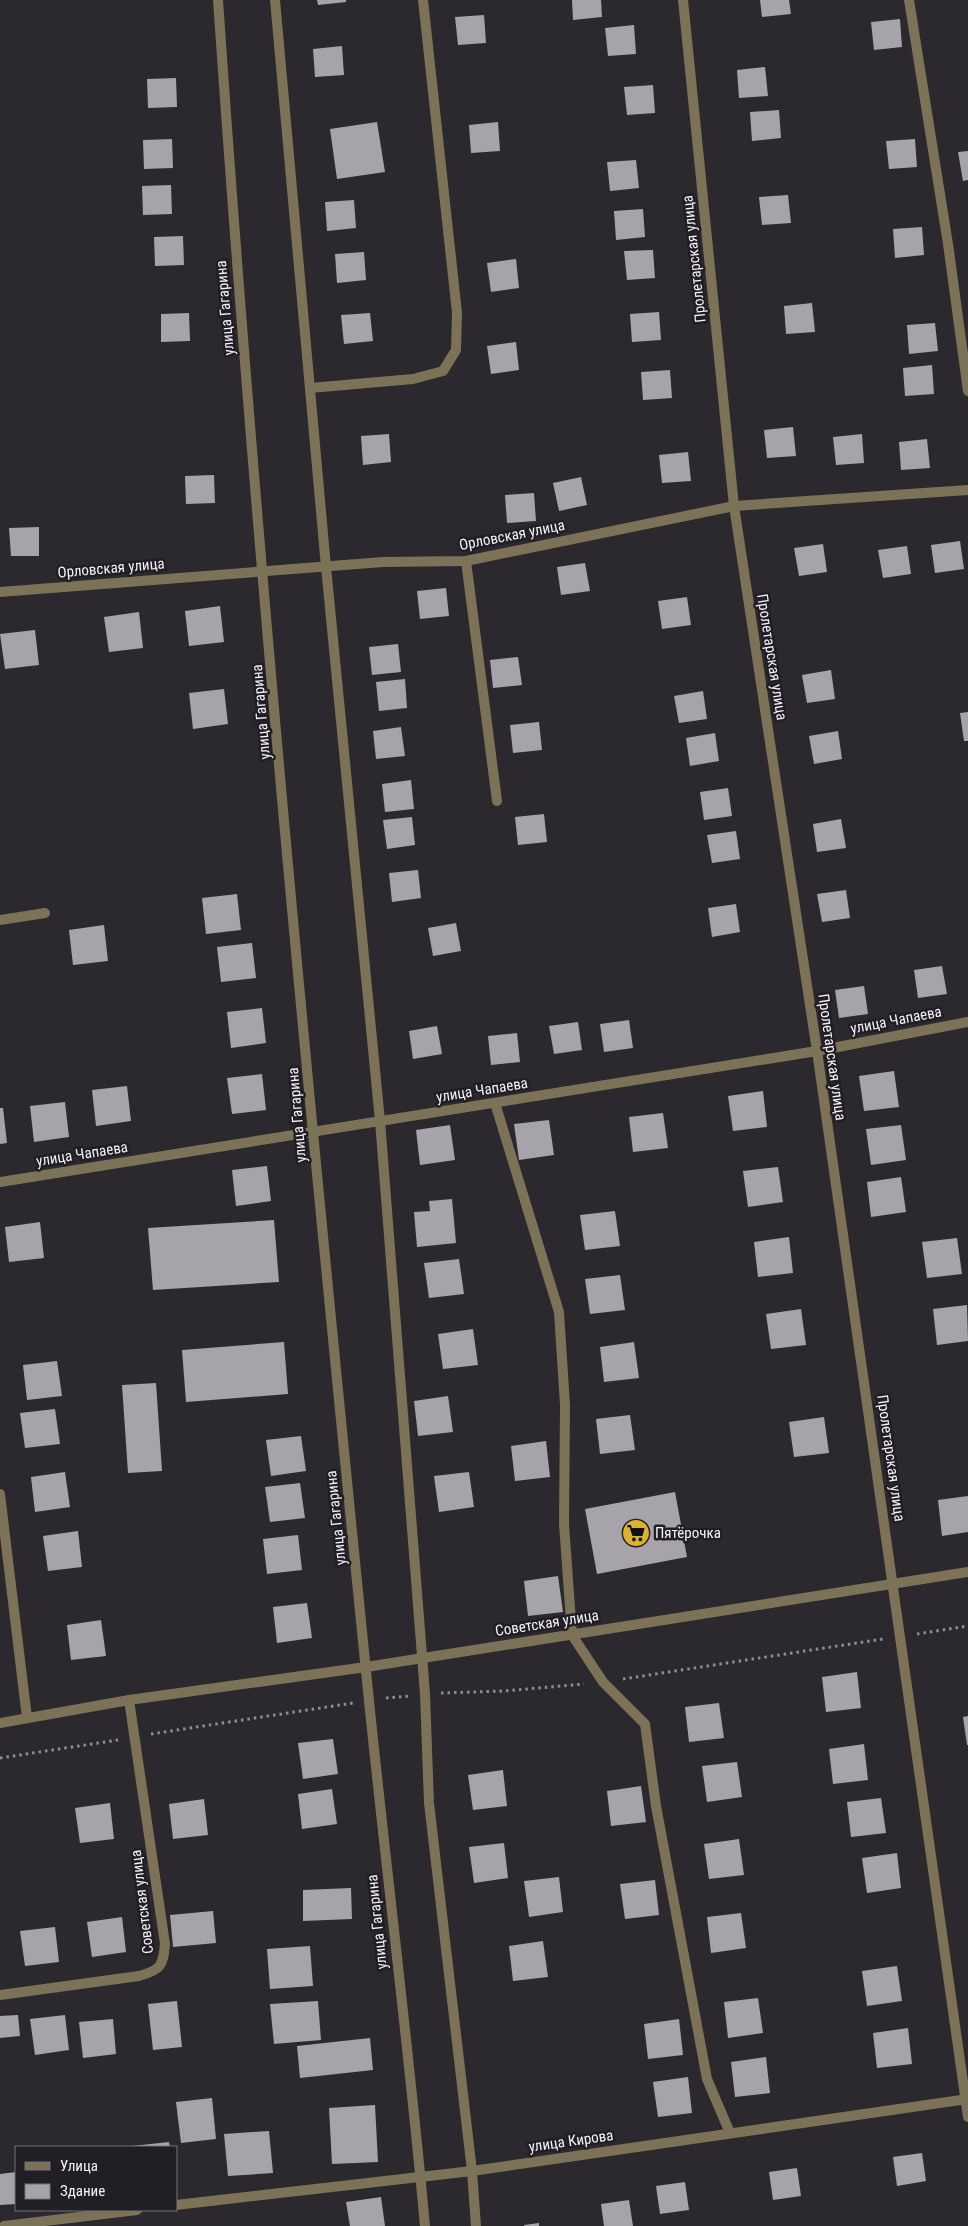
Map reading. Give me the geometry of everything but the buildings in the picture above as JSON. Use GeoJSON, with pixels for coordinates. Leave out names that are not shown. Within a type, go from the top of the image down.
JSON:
{"type":"FeatureCollection","features":[{"type":"Feature","properties":{"kind":"street","name":"улица Гагарина"},"geometry":{"type":"LineString","coordinates":[[218,0],[236,266],[314,1132],[369,1700],[425,2226]]}},
{"type":"Feature","properties":{"kind":"street"},"geometry":{"type":"LineString","coordinates":[[275,0],[326,566],[380,1121],[424,1694],[429,1803],[472,2171],[476,2226]]}},
{"type":"Feature","properties":{"kind":"street"},"geometry":{"type":"LineString","coordinates":[[310,388],[420,377],[443,371],[456,350],[457,313],[423,0]]}},
{"type":"Feature","properties":{"kind":"street","name":"Пролетарская улица"},"geometry":{"type":"LineString","coordinates":[[683,0],[734,506],[894,1584],[967,2099],[968,2118]]}},
{"type":"Feature","properties":{"kind":"street"},"geometry":{"type":"LineString","coordinates":[[910,0],[948,244],[968,391]]}},
{"type":"Feature","properties":{"kind":"street","name":"Орловская улица"},"geometry":{"type":"LineString","coordinates":[[0,592],[383,562],[466,561],[734,506],[968,490]]}},
{"type":"Feature","properties":{"kind":"street"},"geometry":{"type":"LineString","coordinates":[[466,561],[497,801]]}},
{"type":"Feature","properties":{"kind":"street"},"geometry":{"type":"LineString","coordinates":[[0,920],[45,913]]}},
{"type":"Feature","properties":{"kind":"street","name":"улица Чапаева"},"geometry":{"type":"LineString","coordinates":[[0,1182],[816,1051],[968,1022]]}},
{"type":"Feature","properties":{"kind":"street"},"geometry":{"type":"LineString","coordinates":[[495,1103],[559,1312],[565,1405],[564,1524],[572,1635],[603,1682],[645,1724],[656,1806],[707,2079],[730,2133]]}},
{"type":"Feature","properties":{"kind":"street"},"geometry":{"type":"LineString","coordinates":[[0,1494],[27,1718]]}},
{"type":"Feature","properties":{"kind":"street","name":"Советская улица"},"geometry":{"type":"LineString","coordinates":[[0,1723],[129,1700],[366,1667],[968,1572]]}},
{"type":"Feature","properties":{"kind":"street","name":"Советская улица"},"geometry":{"type":"LineString","coordinates":[[0,1995],[139,1976],[154,1972],[164,1962],[164,1944],[129,1700]]}},
{"type":"Feature","properties":{"kind":"street","name":"улица Кирова"},"geometry":{"type":"LineString","coordinates":[[178,2205],[472,2171],[967,2099]]}},
{"type":"Feature","properties":{"kind":"street"},"geometry":{"type":"LineString","coordinates":[[4,2226],[64,2222],[132,2211]]}},
{"type":"Feature","properties":{"kind":"path"},"geometry":{"type":"LineString","coordinates":[[0,1758],[369,1700],[424,1694],[504,1691],[603,1682],[968,1626]]}},
{"type":"Feature","properties":{"kind":"place","name":"Пятёрочка"},"geometry":{"type":"Point","coordinates":[636,1533]}}]}
